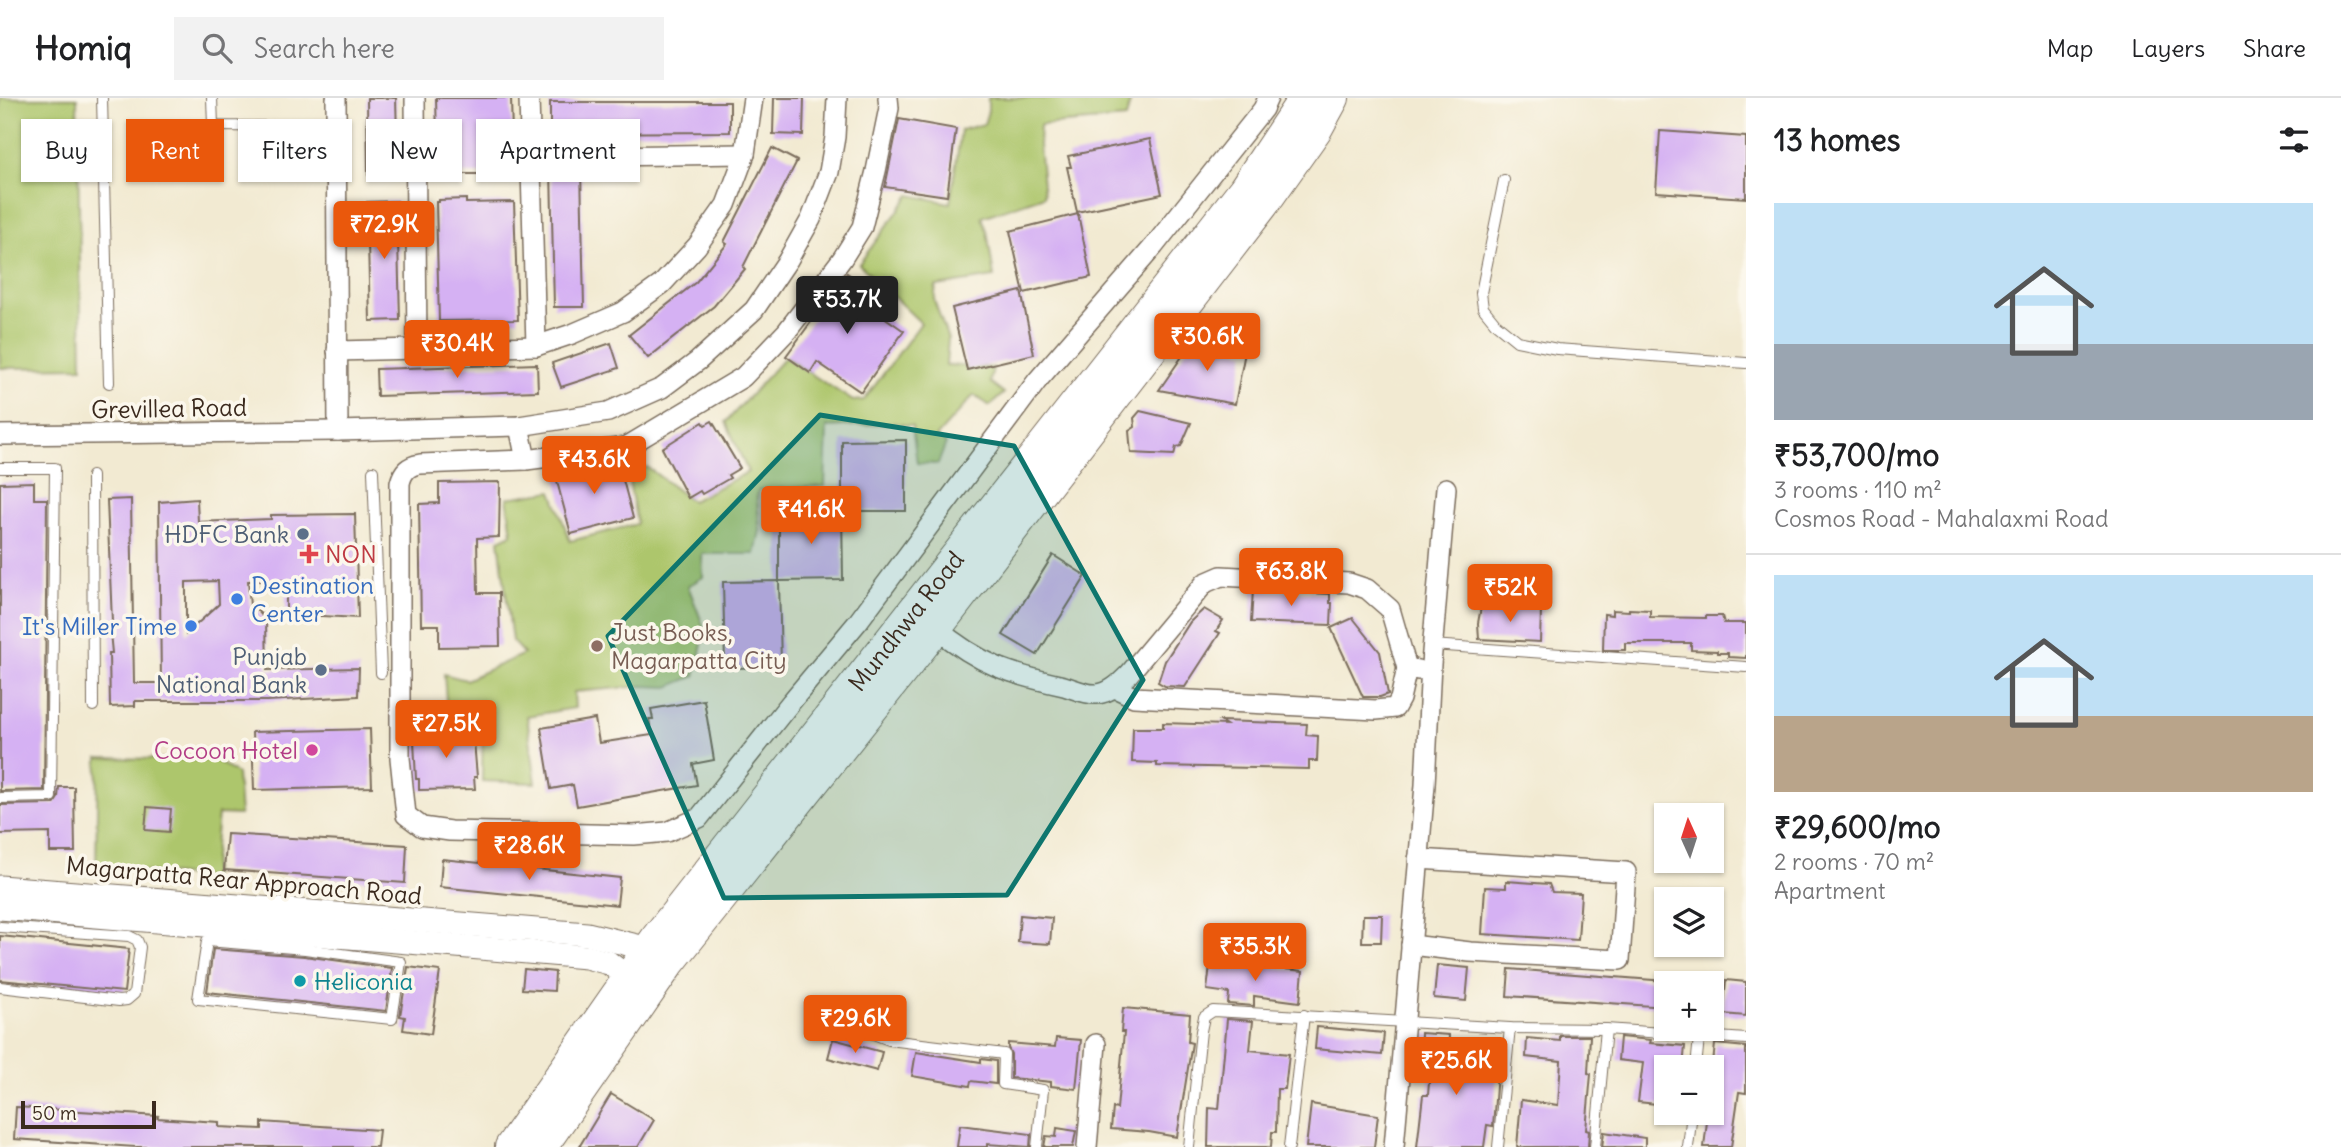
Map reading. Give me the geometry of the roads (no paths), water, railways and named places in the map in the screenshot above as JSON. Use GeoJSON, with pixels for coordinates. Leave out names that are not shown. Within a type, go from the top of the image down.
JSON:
{"type":"FeatureCollection","features":[{"type":"Feature","properties":{"kind":"highway","name":"Mundhwa Road"},"geometry":{"type":"LineString","coordinates":[[659,957],[936,628],[1044,466],[1244,190],[1305,98]]}},
{"type":"Feature","properties":{"kind":"highway","name":"Mundhwa Road"},"geometry":{"type":"LineString","coordinates":[[511,1147],[1044,466],[1264,204],[1316,128],[1333,98]]}},
{"type":"Feature","properties":{"kind":"highway","name":"Mundhwa Road"},"geometry":{"type":"LineString","coordinates":[[541,1147],[638,985]]}},
{"type":"Feature","properties":{"kind":"street"},"geometry":{"type":"LineString","coordinates":[[336,98],[336,119]]}},
{"type":"Feature","properties":{"kind":"street"},"geometry":{"type":"LineString","coordinates":[[415,98],[417,349]]}},
{"type":"Feature","properties":{"kind":"street"},"geometry":{"type":"LineString","coordinates":[[529,98],[529,119]]}},
{"type":"Feature","properties":{"kind":"street"},"geometry":{"type":"LineString","coordinates":[[337,351],[536,346],[623,312],[662,284],[698,246],[726,205],[745,154],[753,98]]}},
{"type":"Feature","properties":{"kind":"street","name":"Grevillea Road"},"geometry":{"type":"LineString","coordinates":[[0,435],[519,426],[608,412],[662,388],[698,361],[754,310],[788,260],[811,219],[829,172],[835,137],[837,98]]}},
{"type":"Feature","properties":{"kind":"street"},"geometry":{"type":"LineString","coordinates":[[888,98],[889,108],[862,227],[788,331],[743,377],[626,447],[526,460],[420,464],[409,466],[402,474],[399,552],[401,770],[406,815],[422,827],[450,831],[634,835],[667,832],[699,818],[858,623],[1038,381],[1192,200],[1263,109],[1268,98]]}},
{"type":"Feature","properties":{"kind":"street"},"geometry":{"type":"LineString","coordinates":[[640,155],[745,154]]}},
{"type":"Feature","properties":{"kind":"street"},"geometry":{"type":"LineString","coordinates":[[336,182],[338,431]]}},
{"type":"Feature","properties":{"kind":"street"},"geometry":{"type":"LineString","coordinates":[[531,182],[536,346]]}},
{"type":"Feature","properties":{"kind":"street"},"geometry":{"type":"LineString","coordinates":[[519,426],[526,460]]}},
{"type":"Feature","properties":{"kind":"street"},"geometry":{"type":"LineString","coordinates":[[1394,1147],[1425,785],[1430,671],[1446,488]]}},
{"type":"Feature","properties":{"kind":"street"},"geometry":{"type":"LineString","coordinates":[[936,628],[965,652],[989,664],[1024,678],[1096,694],[1115,688],[1129,674],[1205,583],[1221,576],[1349,583],[1367,589],[1390,609],[1407,668],[1400,699],[1395,708],[1376,710],[1134,697],[1115,688]]}},
{"type":"Feature","properties":{"kind":"street"},"geometry":{"type":"LineString","coordinates":[[1407,668],[1430,671]]}},
{"type":"Feature","properties":{"kind":"street"},"geometry":{"type":"LineString","coordinates":[[1410,945],[1470,952],[1620,960],[1626,872],[1418,859]]}},
{"type":"Feature","properties":{"kind":"street","name":"Magarpatta Rear Approach Road"},"geometry":{"type":"LineString","coordinates":[[0,887],[305,941],[586,957],[609,963],[638,985]]}},
{"type":"Feature","properties":{"kind":"street","name":"Magarpatta Rear Approach Road"},"geometry":{"type":"LineString","coordinates":[[10,915],[85,904],[587,934],[659,957]]}},
{"type":"Feature","properties":{"kind":"street"},"geometry":{"type":"LineString","coordinates":[[1087,1147],[1096,1044]]}},
{"type":"Feature","properties":{"kind":"lane"},"geometry":{"type":"LineString","coordinates":[[102,98],[109,383]]}},
{"type":"Feature","properties":{"kind":"lane"},"geometry":{"type":"LineString","coordinates":[[212,98],[213,126],[238,126]]}},
{"type":"Feature","properties":{"kind":"lane"},"geometry":{"type":"LineString","coordinates":[[1504,180],[1481,293],[1483,308],[1496,324],[1517,341],[1557,349],[1746,363]]}},
{"type":"Feature","properties":{"kind":"lane"},"geometry":{"type":"LineString","coordinates":[[0,468],[55,468],[51,797],[0,798]]}},
{"type":"Feature","properties":{"kind":"lane"},"geometry":{"type":"LineString","coordinates":[[373,471],[381,673]]}},
{"type":"Feature","properties":{"kind":"lane"},"geometry":{"type":"LineString","coordinates":[[92,476],[93,706]]}},
{"type":"Feature","properties":{"kind":"lane"},"geometry":{"type":"LineString","coordinates":[[1432,645],[1746,667]]}},
{"type":"Feature","properties":{"kind":"lane"},"geometry":{"type":"LineString","coordinates":[[0,927],[10,915],[129,936],[137,940],[140,947],[134,994],[127,1000],[0,987]]}},
{"type":"Feature","properties":{"kind":"lane"},"geometry":{"type":"LineString","coordinates":[[206,940],[305,941],[401,962],[392,1019],[198,999],[206,940]]}},
{"type":"Feature","properties":{"kind":"lane"},"geometry":{"type":"LineString","coordinates":[[1189,1147],[1201,1031],[1204,1017],[1213,1012],[1304,1015],[1405,1024],[1606,1029],[1654,1033]]}},
{"type":"Feature","properties":{"kind":"lane"},"geometry":{"type":"LineString","coordinates":[[1289,1147],[1304,1015]]}},
{"type":"Feature","properties":{"kind":"lane"},"geometry":{"type":"LineString","coordinates":[[832,1018],[889,1040],[1004,1054],[1003,1084],[1043,1090],[1037,1147]]}},
{"type":"Feature","properties":{"kind":"lane"},"geometry":{"type":"LineString","coordinates":[[1498,1147],[1510,1028]]}},
{"type":"Feature","properties":{"kind":"lane"},"geometry":{"type":"LineString","coordinates":[[1595,1147],[1606,1029]]}},
{"type":"Feature","properties":{"kind":"lane"},"geometry":{"type":"LineString","coordinates":[[1724,1038],[1746,1039]]}},
{"type":"Feature","properties":{"kind":"lane"},"geometry":{"type":"LineString","coordinates":[[1688,1147],[1691,1125]]}},
{"type":"Feature","properties":{"kind":"place","name":"HDFC Bank"},"geometry":{"type":"Point","coordinates":[303,534]}},
{"type":"Feature","properties":{"kind":"place","name":"NON"},"geometry":{"type":"Point","coordinates":[309,554]}},
{"type":"Feature","properties":{"kind":"place","name":"Destination Center"},"geometry":{"type":"Point","coordinates":[237,599]}},
{"type":"Feature","properties":{"kind":"place","name":"It's Miller Time"},"geometry":{"type":"Point","coordinates":[191,626]}},
{"type":"Feature","properties":{"kind":"place","name":"Just Books, Magarpatta City"},"geometry":{"type":"Point","coordinates":[597,646]}},
{"type":"Feature","properties":{"kind":"place","name":"Punjab National Bank"},"geometry":{"type":"Point","coordinates":[321,670]}},
{"type":"Feature","properties":{"kind":"place","name":"Cocoon Hotel"},"geometry":{"type":"Point","coordinates":[312,750]}},
{"type":"Feature","properties":{"kind":"place","name":"Heliconia"},"geometry":{"type":"Point","coordinates":[300,981]}}]}
